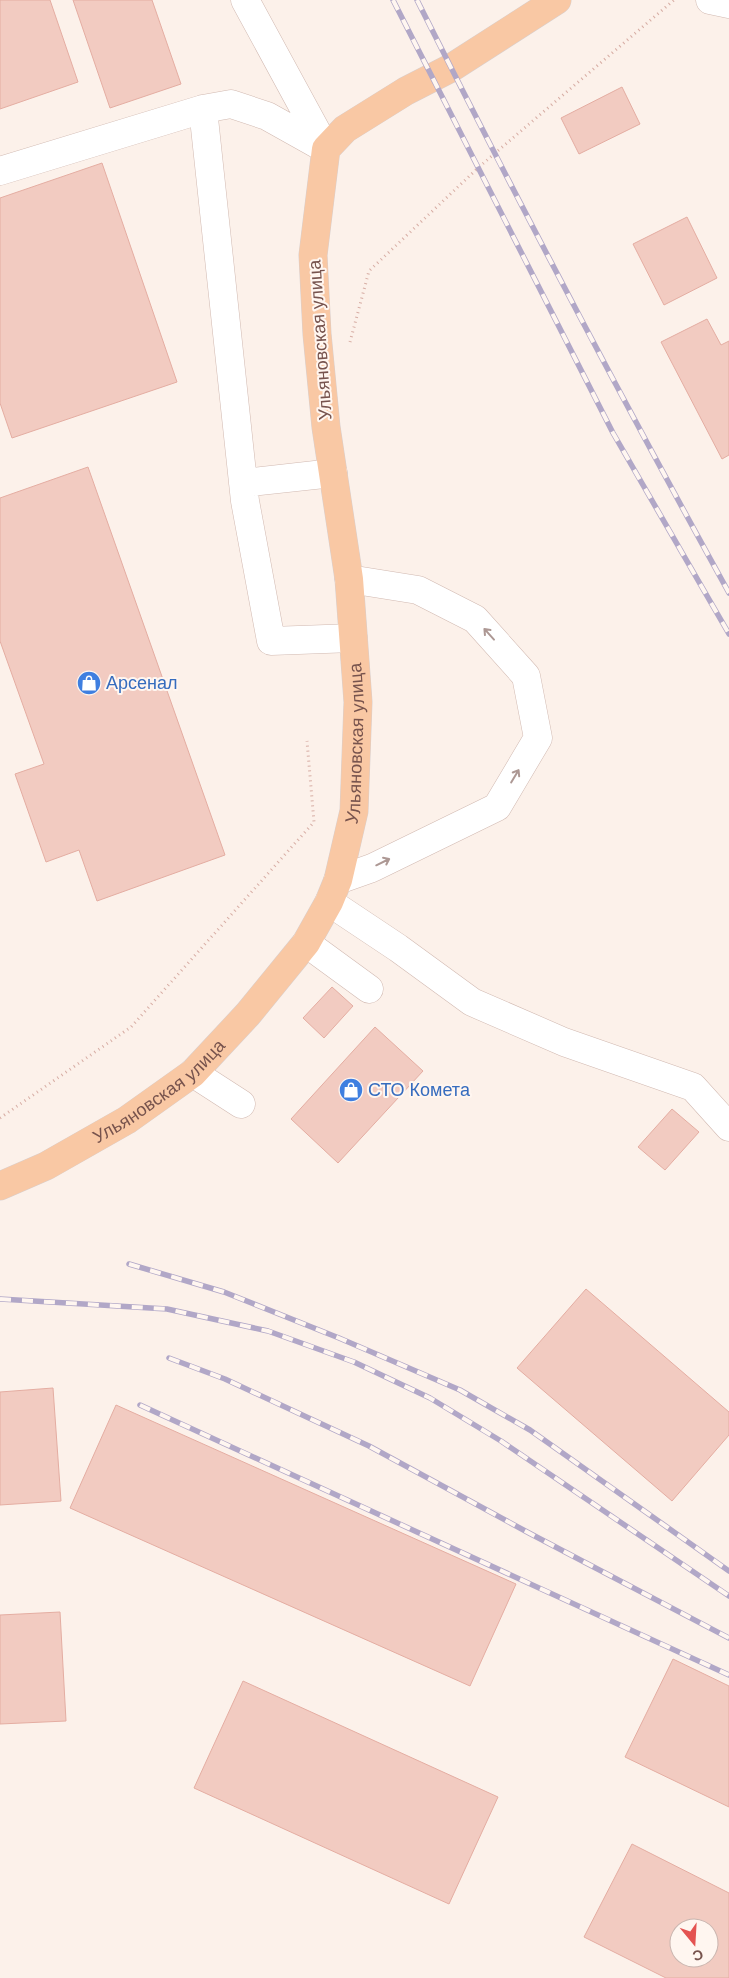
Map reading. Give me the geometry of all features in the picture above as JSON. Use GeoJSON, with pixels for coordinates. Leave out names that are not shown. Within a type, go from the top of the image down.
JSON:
{"type":"FeatureCollection","features":[{"type":"Feature","properties":{"kind":"main road"},"geometry":{"type":"LineString","coordinates":[[326,149],[345,129],[406,91],[451,68],[557,0]]}},
{"type":"Feature","properties":{"kind":"main road","name":"Ульяновская улица"},"geometry":{"type":"LineString","coordinates":[[0,1186],[46,1166],[127,1120],[193,1073],[248,1014],[306,944],[334,891],[354,811],[358,702],[348,579],[326,427],[316,334],[313,255],[326,149]]}},
{"type":"Feature","properties":{"kind":"street"},"geometry":{"type":"LineString","coordinates":[[245,0],[326,149]]}},
{"type":"Feature","properties":{"kind":"street"},"geometry":{"type":"LineString","coordinates":[[710,0],[729,4]]}},
{"type":"Feature","properties":{"kind":"street"},"geometry":{"type":"LineString","coordinates":[[0,171],[203,109],[231,104],[267,116],[326,149]]}},
{"type":"Feature","properties":{"kind":"street"},"geometry":{"type":"LineString","coordinates":[[203,109],[243,484],[271,641],[353,638]]}},
{"type":"Feature","properties":{"kind":"street"},"geometry":{"type":"LineString","coordinates":[[243,484],[333,473]]}},
{"type":"Feature","properties":{"kind":"street"},"geometry":{"type":"LineString","coordinates":[[348,579],[418,590],[475,619],[526,676],[538,738],[497,807],[372,868],[334,891],[398,948],[472,1002],[564,1042],[693,1087],[729,1127]]}},
{"type":"Feature","properties":{"kind":"street"},"geometry":{"type":"LineString","coordinates":[[306,944],[369,989]]}},
{"type":"Feature","properties":{"kind":"street"},"geometry":{"type":"LineString","coordinates":[[193,1073],[241,1104]]}},
{"type":"Feature","properties":{"kind":"path"},"geometry":{"type":"LineString","coordinates":[[349,344],[369,271],[479,167],[674,0]]}},
{"type":"Feature","properties":{"kind":"path"},"geometry":{"type":"LineString","coordinates":[[0,1118],[131,1027],[314,822],[307,741]]}},
{"type":"Feature","properties":{"kind":"building"},"geometry":{"type":"Polygon","coordinates":[[[0,0],[50,0],[78,82],[0,109],[0,0]]]}},
{"type":"Feature","properties":{"kind":"building"},"geometry":{"type":"Polygon","coordinates":[[[73,0],[152,0],[181,84],[110,108],[73,0]]]}},
{"type":"Feature","properties":{"kind":"building"},"geometry":{"type":"Polygon","coordinates":[[[622,87],[640,124],[579,154],[561,118],[622,87]]]}},
{"type":"Feature","properties":{"kind":"building"},"geometry":{"type":"Polygon","coordinates":[[[102,163],[177,382],[12,438],[0,403],[0,198],[102,163]]]}},
{"type":"Feature","properties":{"kind":"building"},"geometry":{"type":"Polygon","coordinates":[[[687,217],[717,278],[664,305],[633,244],[687,217]]]}},
{"type":"Feature","properties":{"kind":"building"},"geometry":{"type":"Polygon","coordinates":[[[707,319],[721,345],[729,341],[729,455],[722,459],[661,342],[707,319]]]}},
{"type":"Feature","properties":{"kind":"building"},"geometry":{"type":"Polygon","coordinates":[[[88,467],[225,855],[97,901],[79,850],[46,862],[15,774],[44,764],[0,641],[0,498],[88,467]]]}},
{"type":"Feature","properties":{"kind":"building"},"geometry":{"type":"Polygon","coordinates":[[[332,987],[353,1006],[324,1038],[303,1018],[332,987]]]}},
{"type":"Feature","properties":{"kind":"building"},"geometry":{"type":"Polygon","coordinates":[[[375,1027],[423,1071],[338,1163],[291,1119],[375,1027]]]}},
{"type":"Feature","properties":{"kind":"building"},"geometry":{"type":"Polygon","coordinates":[[[672,1109],[699,1132],[665,1170],[638,1147],[672,1109]]]}},
{"type":"Feature","properties":{"kind":"building"},"geometry":{"type":"Polygon","coordinates":[[[586,1289],[729,1412],[729,1435],[672,1501],[517,1368],[586,1289]]]}},
{"type":"Feature","properties":{"kind":"building"},"geometry":{"type":"Polygon","coordinates":[[[53,1388],[61,1501],[0,1505],[0,1392],[53,1388]]]}},
{"type":"Feature","properties":{"kind":"building"},"geometry":{"type":"Polygon","coordinates":[[[116,1405],[516,1584],[470,1686],[70,1508],[116,1405]]]}},
{"type":"Feature","properties":{"kind":"building"},"geometry":{"type":"Polygon","coordinates":[[[60,1612],[66,1721],[0,1724],[0,1615],[60,1612]]]}},
{"type":"Feature","properties":{"kind":"building"},"geometry":{"type":"Polygon","coordinates":[[[673,1659],[729,1686],[729,1807],[625,1757],[673,1659]]]}},
{"type":"Feature","properties":{"kind":"building"},"geometry":{"type":"Polygon","coordinates":[[[243,1681],[498,1797],[449,1904],[194,1788],[243,1681]]]}},
{"type":"Feature","properties":{"kind":"building"},"geometry":{"type":"Polygon","coordinates":[[[632,1844],[729,1893],[729,1978],[666,1978],[584,1937],[632,1844]]]}},
{"type":"Feature","properties":{"kind":"railway"},"geometry":{"type":"LineString","coordinates":[[393,0],[613,433],[729,634]]}},
{"type":"Feature","properties":{"kind":"railway"},"geometry":{"type":"LineString","coordinates":[[417,0],[570,298],[729,593]]}},
{"type":"Feature","properties":{"kind":"railway"},"geometry":{"type":"LineString","coordinates":[[129,1264],[224,1292],[339,1338],[460,1390],[530,1430],[729,1571]]}},
{"type":"Feature","properties":{"kind":"railway"},"geometry":{"type":"LineString","coordinates":[[0,1299],[167,1309],[268,1331],[354,1362],[430,1398],[501,1441],[729,1596]]}},
{"type":"Feature","properties":{"kind":"railway"},"geometry":{"type":"LineString","coordinates":[[169,1358],[225,1379],[369,1446],[729,1638]]}},
{"type":"Feature","properties":{"kind":"railway"},"geometry":{"type":"LineString","coordinates":[[140,1405],[729,1675]]}},
{"type":"Feature","properties":{"kind":"place","name":"Арсенал"},"geometry":{"type":"Point","coordinates":[89,683]}},
{"type":"Feature","properties":{"kind":"place","name":"СТО Комета"},"geometry":{"type":"Point","coordinates":[351,1090]}}]}
